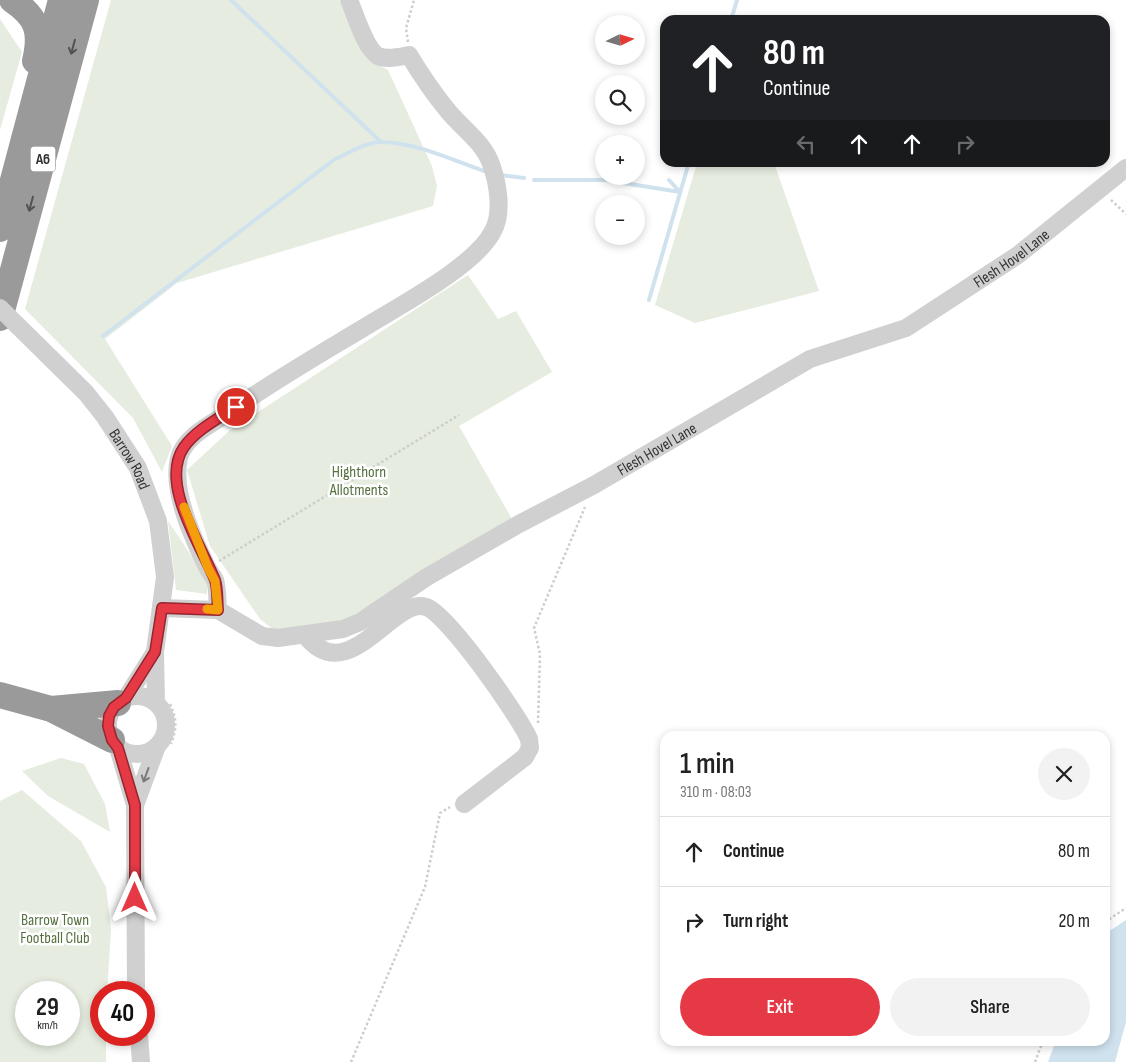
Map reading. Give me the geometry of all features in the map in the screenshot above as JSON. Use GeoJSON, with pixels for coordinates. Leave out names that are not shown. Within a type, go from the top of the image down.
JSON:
{"type":"FeatureCollection","features":[{"type":"Feature","properties":{"kind":"highway"},"geometry":{"type":"LineString","coordinates":[[10,191],[39,35],[35,21],[27,10],[12,0]]}},
{"type":"Feature","properties":{"kind":"highway","name":"A6"},"geometry":{"type":"LineString","coordinates":[[0,229],[62,0]]}},
{"type":"Feature","properties":{"kind":"highway","name":"A6"},"geometry":{"type":"LineString","coordinates":[[8,321],[86,0]]}},
{"type":"Feature","properties":{"kind":"highway"},"geometry":{"type":"LineString","coordinates":[[0,695],[51,709],[115,744]]}},
{"type":"Feature","properties":{"kind":"highway"},"geometry":{"type":"LineString","coordinates":[[51,709],[122,700]]}},
{"type":"Feature","properties":{"kind":"street"},"geometry":{"type":"LineString","coordinates":[[218,610],[215,581],[208,568],[178,490],[176,473],[179,456],[185,446],[195,435],[264,388],[408,301],[465,263],[483,247],[494,230],[498,209],[496,182],[491,163],[482,146],[433,93],[409,56],[389,58],[377,56],[369,47],[349,0]]}},
{"type":"Feature","properties":{"kind":"street","name":"Flesh Hovel Lane"},"geometry":{"type":"LineString","coordinates":[[162,608],[218,610],[262,636],[278,638],[343,629],[360,622],[427,577],[519,524],[594,485],[810,359],[906,328],[1018,255],[1126,168]]}},
{"type":"Feature","properties":{"kind":"street","name":"Barrow Road"},"geometry":{"type":"LineString","coordinates":[[0,308],[8,321],[86,393],[105,417],[138,468],[158,521],[165,577],[155,652],[162,700]]}},
{"type":"Feature","properties":{"kind":"street"},"geometry":{"type":"LineString","coordinates":[[305,635],[312,644],[324,652],[334,653],[357,646],[416,606],[426,606],[439,614],[461,640],[526,732],[530,748],[525,757],[464,804]]}},
{"type":"Feature","properties":{"kind":"street","name":"Barrow Road"},"geometry":{"type":"LineString","coordinates":[[122,700],[155,652]]}},
{"type":"Feature","properties":{"kind":"street"},"geometry":{"type":"LineString","coordinates":[[135,805],[164,747],[166,725],[162,712],[162,700],[145,697],[122,700],[109,716],[108,726],[135,805],[136,981]]}},
{"type":"Feature","properties":{"kind":"street"},"geometry":{"type":"LineString","coordinates":[[115,744],[124,751],[139,754],[164,747]]}},
{"type":"Feature","properties":{"kind":"street"},"geometry":{"type":"LineString","coordinates":[[140,1046],[141,1062]]}},
{"type":"Feature","properties":{"kind":"path"},"geometry":{"type":"LineString","coordinates":[[409,56],[406,28],[414,0]]}},
{"type":"Feature","properties":{"kind":"path"},"geometry":{"type":"LineString","coordinates":[[1101,190],[1126,214]]}},
{"type":"Feature","properties":{"kind":"path"},"geometry":{"type":"LineString","coordinates":[[208,568],[459,415]]}},
{"type":"Feature","properties":{"kind":"path"},"geometry":{"type":"LineString","coordinates":[[530,748],[539,718],[540,654],[534,628],[594,485]]}},
{"type":"Feature","properties":{"kind":"path"},"geometry":{"type":"LineString","coordinates":[[162,700],[176,717],[176,730],[164,747]]}},
{"type":"Feature","properties":{"kind":"path"},"geometry":{"type":"LineString","coordinates":[[351,1062],[425,887],[440,812],[447,808],[464,804]]}},
{"type":"Feature","properties":{"kind":"path"},"geometry":{"type":"LineString","coordinates":[[1110,919],[1126,908]]}},
{"type":"Feature","properties":{"kind":"path"},"geometry":{"type":"LineString","coordinates":[[1035,1062],[1042,1046]]}},
{"type":"Feature","properties":{"kind":"green space"},"geometry":{"type":"Polygon","coordinates":[[[111,0],[339,0],[365,57],[388,70],[432,166],[437,186],[433,206],[177,283],[105,339],[172,446],[162,472],[133,418],[25,309],[111,0]]]}},
{"type":"Feature","properties":{"kind":"green space"},"geometry":{"type":"Polygon","coordinates":[[[0,19],[22,52],[0,130],[0,19]]]}},
{"type":"Feature","properties":{"kind":"green space"},"geometry":{"type":"Polygon","coordinates":[[[696,167],[775,167],[819,291],[695,323],[655,305],[696,167]]]}},
{"type":"Feature","properties":{"kind":"green space","name":"Highthorn Allotments"},"geometry":{"type":"Polygon","coordinates":[[[468,275],[498,319],[516,311],[552,372],[459,426],[512,519],[342,622],[278,633],[260,619],[210,546],[187,470],[229,431],[468,275]]]}},
{"type":"Feature","properties":{"kind":"green space"},"geometry":{"type":"Polygon","coordinates":[[[168,521],[207,579],[207,594],[176,590],[168,521]]]}},
{"type":"Feature","properties":{"kind":"green space"},"geometry":{"type":"Polygon","coordinates":[[[61,758],[84,764],[105,804],[110,832],[48,796],[22,771],[61,758]]]}},
{"type":"Feature","properties":{"kind":"green space","name":"Barrow Town Football Club"},"geometry":{"type":"Polygon","coordinates":[[[22,790],[81,841],[106,887],[111,929],[108,981],[90,981],[90,1046],[106,1046],[106,1062],[0,1062],[0,801],[22,790]]]}},
{"type":"Feature","properties":{"kind":"water"},"geometry":{"type":"Polygon","coordinates":[[[1126,920],[1126,1022],[1115,1062],[1048,1062],[1054,1046],[1110,1046],[1110,931],[1126,920]]]}},
{"type":"Feature","properties":{"kind":"waterway"},"geometry":{"type":"LineString","coordinates":[[231,0],[381,142]]}},
{"type":"Feature","properties":{"kind":"waterway"},"geometry":{"type":"LineString","coordinates":[[732,15],[737,0]]}},
{"type":"Feature","properties":{"kind":"waterway"},"geometry":{"type":"LineString","coordinates":[[103,336],[335,159],[359,148],[377,142],[409,145],[484,171]]}},
{"type":"Feature","properties":{"kind":"waterway"},"geometry":{"type":"LineString","coordinates":[[649,300],[688,167]]}},
{"type":"Feature","properties":{"kind":"waterway"},"geometry":{"type":"LineString","coordinates":[[501,175],[524,178]]}},
{"type":"Feature","properties":{"kind":"waterway"},"geometry":{"type":"LineString","coordinates":[[534,180],[605,180],[680,192],[669,180]]}},
{"type":"Feature","properties":{"kind":"slow traffic"},"geometry":{"type":"LineString","coordinates":[[184,507],[215,581],[218,610],[207,609]]}},
{"type":"Feature","properties":{"kind":"route"},"geometry":{"type":"LineString","coordinates":[[135,898],[135,805],[118,748],[112,740],[108,726],[109,716],[114,707],[126,698],[155,652],[162,608],[218,610],[215,581],[208,568],[178,490],[176,473],[179,456],[185,446],[195,435],[236,407]]}}]}
